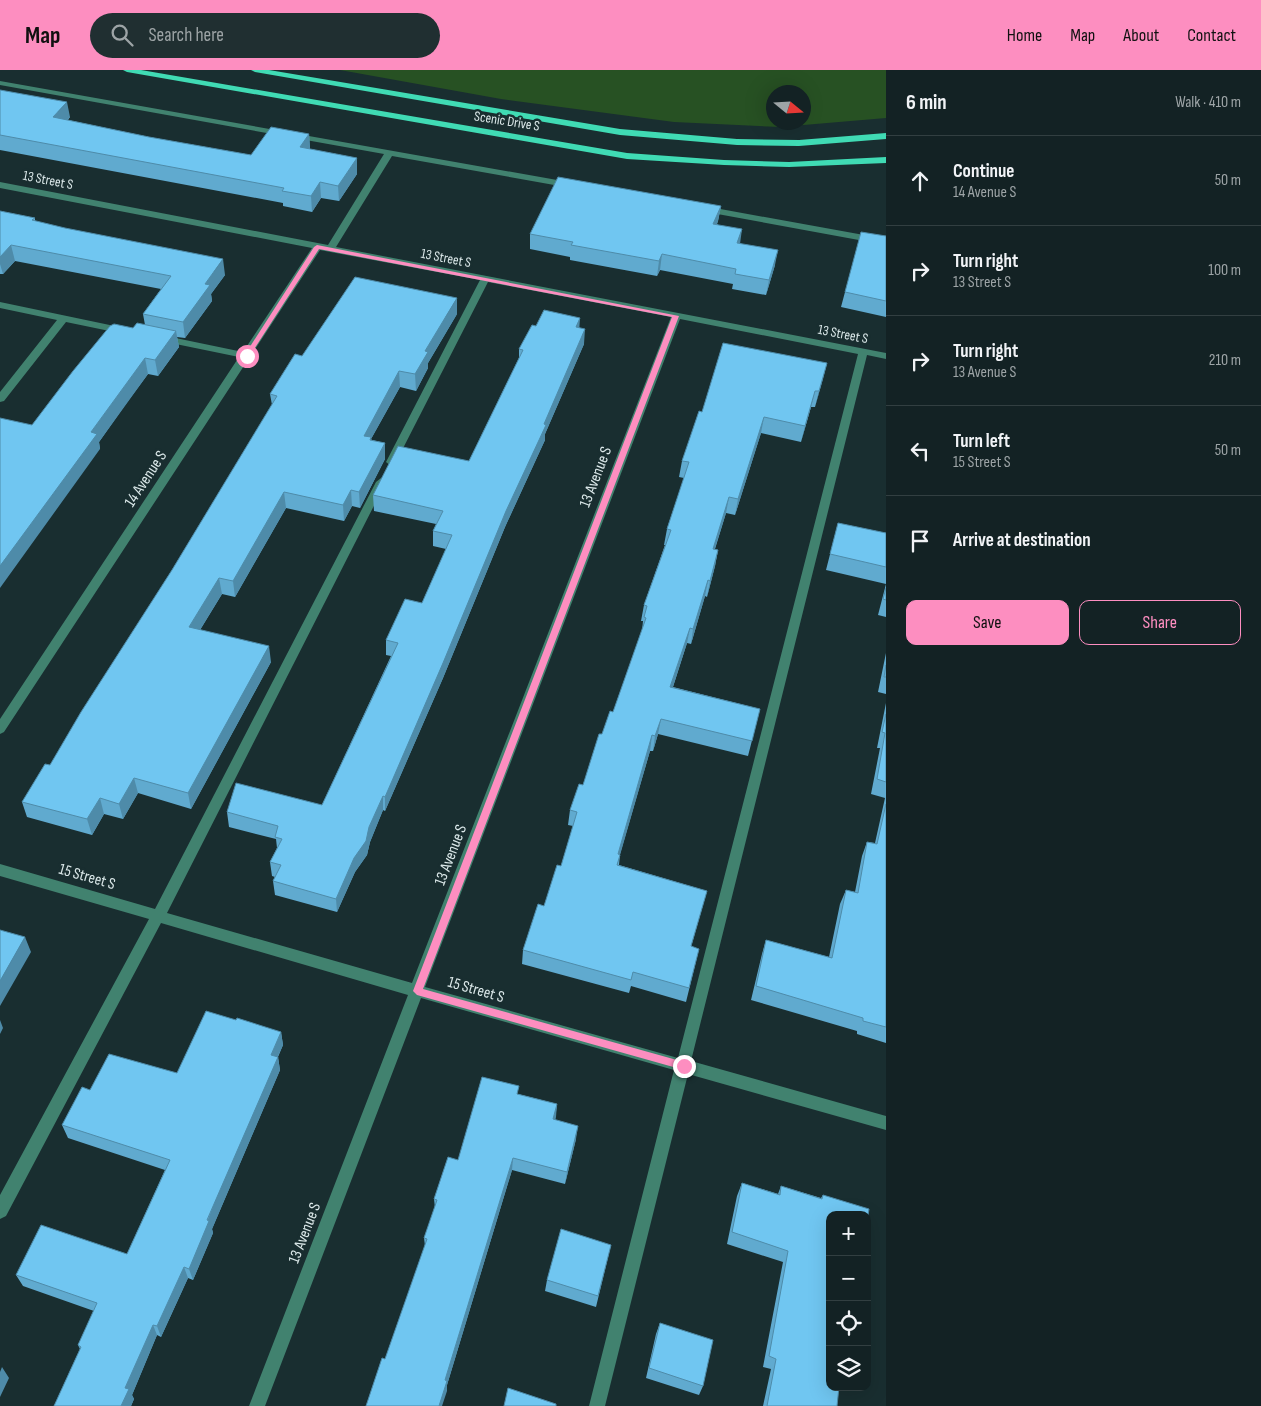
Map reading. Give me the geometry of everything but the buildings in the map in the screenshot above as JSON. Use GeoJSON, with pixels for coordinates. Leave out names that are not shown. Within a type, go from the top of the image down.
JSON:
{"type":"FeatureCollection","features":[{"type":"Feature","properties":{"kind":"main road","name":"Scenic Drive S"},"geometry":{"type":"LineString","coordinates":[[127,70],[627,156],[708,163],[774,165],[846,164],[886,160]]}},
{"type":"Feature","properties":{"kind":"main road","name":"Scenic Drive S"},"geometry":{"type":"LineString","coordinates":[[256,70],[620,132],[737,142],[799,143],[886,136]]}},
{"type":"Feature","properties":{"kind":"street"},"geometry":{"type":"LineString","coordinates":[[0,83],[584,188]]}},
{"type":"Feature","properties":{"kind":"street"},"geometry":{"type":"LineString","coordinates":[[330,250],[389,153]]}},
{"type":"Feature","properties":{"kind":"street","name":"13 Street S"},"geometry":{"type":"LineString","coordinates":[[0,185],[886,356]]}},
{"type":"Feature","properties":{"kind":"street"},"geometry":{"type":"LineString","coordinates":[[691,207],[886,242]]}},
{"type":"Feature","properties":{"kind":"street","name":"14 Avenue S"},"geometry":{"type":"LineString","coordinates":[[0,729],[317,247]]}},
{"type":"Feature","properties":{"kind":"street"},"geometry":{"type":"LineString","coordinates":[[0,1211],[158,916],[485,279]]}},
{"type":"Feature","properties":{"kind":"street"},"geometry":{"type":"LineString","coordinates":[[0,305],[131,332]]}},
{"type":"Feature","properties":{"kind":"street","name":"13 Avenue S"},"geometry":{"type":"LineString","coordinates":[[256,1406],[676,316]]}},
{"type":"Feature","properties":{"kind":"street"},"geometry":{"type":"LineString","coordinates":[[0,398],[63,319]]}},
{"type":"Feature","properties":{"kind":"street"},"geometry":{"type":"LineString","coordinates":[[150,336],[247,356]]}},
{"type":"Feature","properties":{"kind":"street"},"geometry":{"type":"LineString","coordinates":[[597,1406],[863,352]]}},
{"type":"Feature","properties":{"kind":"street","name":"15 Street S"},"geometry":{"type":"LineString","coordinates":[[0,870],[417,991],[886,1123]]}},
{"type":"Feature","properties":{"kind":"green space"},"geometry":{"type":"Polygon","coordinates":[[[340,70],[886,70],[886,118],[811,124],[811,85],[766,85],[766,126],[674,122],[501,99],[340,70]]]}},
{"type":"Feature","properties":{"kind":"route"},"geometry":{"type":"LineString","coordinates":[[247,356],[317,247],[676,316],[417,991],[684,1066]]}}]}
